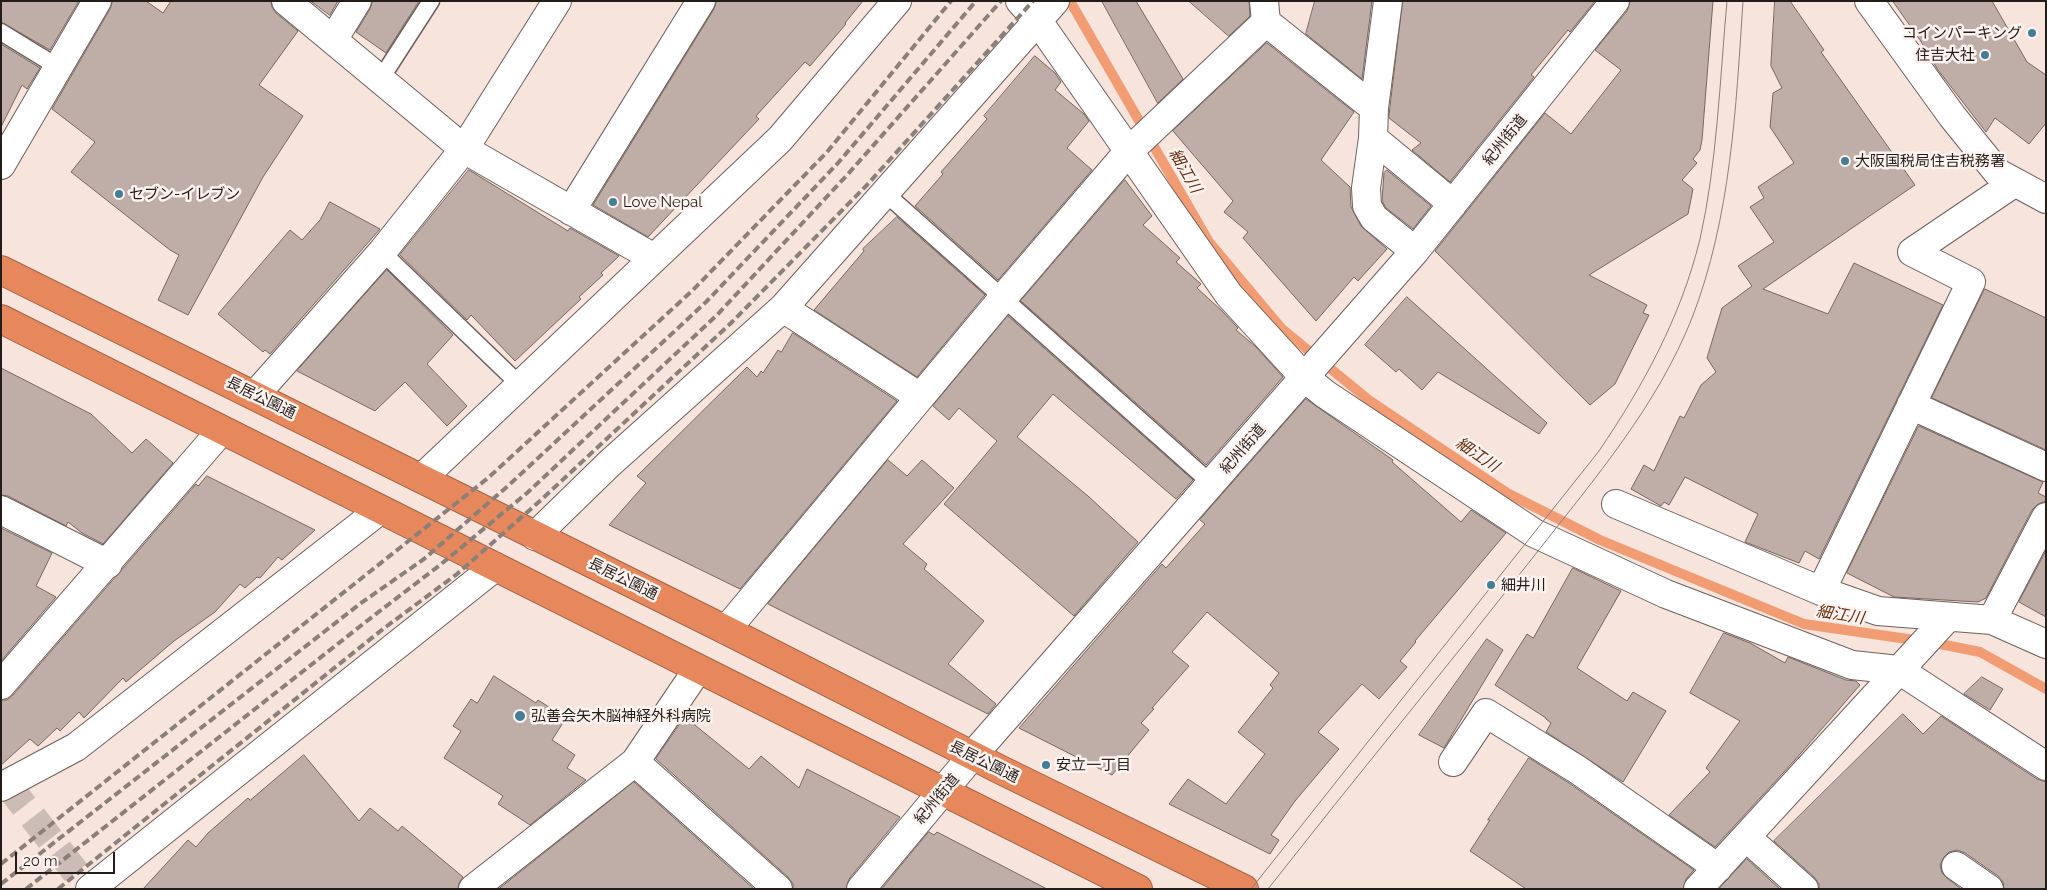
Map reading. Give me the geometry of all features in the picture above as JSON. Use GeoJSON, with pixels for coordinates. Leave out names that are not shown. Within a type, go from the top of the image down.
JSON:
{"type":"FeatureCollection","features":[{"type":"Feature","properties":{"kind":"highway","name":"長居公園通"},"geometry":{"type":"LineString","coordinates":[[1,270],[726,630],[972,756],[1244,889]]}},
{"type":"Feature","properties":{"kind":"highway"},"geometry":{"type":"LineString","coordinates":[[1,319],[221,431],[1138,889]]}},
{"type":"Feature","properties":{"kind":"street"},"geometry":{"type":"LineString","coordinates":[[1,165],[97,1]]}},
{"type":"Feature","properties":{"kind":"street"},"geometry":{"type":"LineString","coordinates":[[286,1],[464,149],[654,258]]}},
{"type":"Feature","properties":{"kind":"street"},"geometry":{"type":"LineString","coordinates":[[333,40],[357,1]]}},
{"type":"Feature","properties":{"kind":"street"},"geometry":{"type":"LineString","coordinates":[[255,395],[382,252],[464,149],[557,1]]}},
{"type":"Feature","properties":{"kind":"street"},"geometry":{"type":"LineString","coordinates":[[571,210],[701,1]]}},
{"type":"Feature","properties":{"kind":"street"},"geometry":{"type":"LineString","coordinates":[[422,478],[780,139],[897,1]]}},
{"type":"Feature","properties":{"kind":"street"},"geometry":{"type":"LineString","coordinates":[[1020,1],[1047,10],[1129,151],[1229,295],[1341,405],[1534,533],[1666,594],[1852,664],[1899,670],[2046,766]]}},
{"type":"Feature","properties":{"kind":"street"},"geometry":{"type":"LineString","coordinates":[[1388,1],[1374,108],[1373,138],[1366,188],[1367,206],[1374,218],[1415,251]]}},
{"type":"Feature","properties":{"kind":"street","name":"紀州街道"},"geometry":{"type":"LineString","coordinates":[[862,889],[972,756],[1415,251],[1616,1]]}},
{"type":"Feature","properties":{"kind":"street"},"geometry":{"type":"LineString","coordinates":[[1869,1],[1952,116],[1998,172],[2014,183],[2046,199]]}},
{"type":"Feature","properties":{"kind":"street"},"geometry":{"type":"LineString","coordinates":[[535,536],[610,463],[783,308],[1047,10]]}},
{"type":"Feature","properties":{"kind":"street"},"geometry":{"type":"LineString","coordinates":[[726,630],[1003,298],[1129,151],[1163,120],[1265,12],[1374,108]]}},
{"type":"Feature","properties":{"kind":"street"},"geometry":{"type":"LineString","coordinates":[[1373,138],[1453,204]]}},
{"type":"Feature","properties":{"kind":"street"},"geometry":{"type":"LineString","coordinates":[[1821,591],[1971,282],[1912,252],[2014,183]]}},
{"type":"Feature","properties":{"kind":"street"},"geometry":{"type":"LineString","coordinates":[[783,308],[920,397]]}},
{"type":"Feature","properties":{"kind":"street"},"geometry":{"type":"LineString","coordinates":[[1911,405],[2046,467]]}},
{"type":"Feature","properties":{"kind":"street"},"geometry":{"type":"LineString","coordinates":[[1,685],[108,564],[221,431]]}},
{"type":"Feature","properties":{"kind":"street"},"geometry":{"type":"LineString","coordinates":[[1616,504],[1821,591],[1878,611],[1992,620],[2046,644]]}},
{"type":"Feature","properties":{"kind":"street"},"geometry":{"type":"LineString","coordinates":[[1,510],[108,564]]}},
{"type":"Feature","properties":{"kind":"street"},"geometry":{"type":"LineString","coordinates":[[3,782],[76,747],[380,510]]}},
{"type":"Feature","properties":{"kind":"street"},"geometry":{"type":"LineString","coordinates":[[1992,620],[2046,517]]}},
{"type":"Feature","properties":{"kind":"street"},"geometry":{"type":"LineString","coordinates":[[90,889],[496,567]]}},
{"type":"Feature","properties":{"kind":"street"},"geometry":{"type":"LineString","coordinates":[[1698,889],[1948,617]]}},
{"type":"Feature","properties":{"kind":"street"},"geometry":{"type":"LineString","coordinates":[[473,889],[635,762],[698,669]]}},
{"type":"Feature","properties":{"kind":"street"},"geometry":{"type":"LineString","coordinates":[[1453,762],[1486,714],[1578,770],[1718,868]]}},
{"type":"Feature","properties":{"kind":"street"},"geometry":{"type":"LineString","coordinates":[[635,762],[778,889]]}},
{"type":"Feature","properties":{"kind":"street"},"geometry":{"type":"LineString","coordinates":[[1746,837],[1804,889]]}},
{"type":"Feature","properties":{"kind":"street"},"geometry":{"type":"LineString","coordinates":[[1956,866],[1988,889]]}},
{"type":"Feature","properties":{"kind":"lane"},"geometry":{"type":"LineString","coordinates":[[380,80],[431,1]]}},
{"type":"Feature","properties":{"kind":"lane"},"geometry":{"type":"LineString","coordinates":[[1,32],[58,67]]}},
{"type":"Feature","properties":{"kind":"lane"},"geometry":{"type":"LineString","coordinates":[[885,193],[1212,484]]}},
{"type":"Feature","properties":{"kind":"lane"},"geometry":{"type":"LineString","coordinates":[[382,252],[520,385]]}},
{"type":"Feature","properties":{"kind":"building"},"geometry":{"type":"Polygon","coordinates":[[[1,1],[79,1],[50,50],[1,22],[1,1]]]}},
{"type":"Feature","properties":{"kind":"building"},"geometry":{"type":"Polygon","coordinates":[[[113,1],[146,1],[163,13],[171,1],[271,1],[276,13],[298,31],[259,85],[303,116],[263,177],[188,315],[158,300],[179,255],[170,250],[71,172],[95,142],[52,109],[113,1]]]}},
{"type":"Feature","properties":{"kind":"building"},"geometry":{"type":"Polygon","coordinates":[[[311,1],[338,1],[330,15],[311,1]]]}},
{"type":"Feature","properties":{"kind":"building"},"geometry":{"type":"Polygon","coordinates":[[[373,1],[419,1],[386,53],[356,32],[373,1]]]}},
{"type":"Feature","properties":{"kind":"building"},"geometry":{"type":"Polygon","coordinates":[[[717,1],[863,1],[810,66],[805,62],[756,116],[759,119],[648,237],[593,205],[714,9],[717,1]]]}},
{"type":"Feature","properties":{"kind":"building"},"geometry":{"type":"Polygon","coordinates":[[[1102,1],[1136,1],[1183,79],[1158,103],[1102,1]]]}},
{"type":"Feature","properties":{"kind":"building"},"geometry":{"type":"Polygon","coordinates":[[[1189,1],[1249,1],[1250,16],[1229,36],[1189,1]]]}},
{"type":"Feature","properties":{"kind":"building"},"geometry":{"type":"Polygon","coordinates":[[[1315,1],[1372,1],[1362,79],[1306,34],[1315,1]]]}},
{"type":"Feature","properties":{"kind":"building"},"geometry":{"type":"Polygon","coordinates":[[[1403,1],[1595,1],[1531,75],[1534,77],[1450,182],[1412,150],[1421,143],[1389,118],[1403,1]]]}},
{"type":"Feature","properties":{"kind":"building"},"geometry":{"type":"Polygon","coordinates":[[[1630,1],[1713,1],[1702,140],[1700,150],[1693,159],[1697,163],[1682,180],[1693,189],[1688,214],[1589,275],[1647,305],[1643,313],[1649,315],[1615,384],[1590,405],[1435,251],[1545,113],[1571,134],[1621,70],[1595,50],[1627,11],[1630,1]]]}},
{"type":"Feature","properties":{"kind":"building"},"geometry":{"type":"Polygon","coordinates":[[[1775,1],[1790,1],[1824,50],[1821,52],[1915,185],[1763,289],[1828,314],[1854,263],[1943,305],[1819,559],[1805,551],[1799,563],[1745,542],[1758,514],[1685,477],[1669,505],[1664,502],[1661,506],[1631,489],[1644,465],[1654,471],[1680,416],[1684,418],[1701,385],[1716,372],[1707,358],[1722,308],[1752,286],[1738,266],[1774,242],[1750,207],[1764,198],[1758,187],[1794,163],[1770,127],[1773,93],[1782,88],[1771,66],[1775,1]]]}},
{"type":"Feature","properties":{"kind":"building","name":"住吉大社"},"geometry":{"type":"Polygon","coordinates":[[[1893,1],[1992,1],[2027,62],[2046,75],[2046,123],[2029,144],[1995,118],[1986,132],[1938,70],[1893,1]]]}},
{"type":"Feature","properties":{"kind":"building"},"geometry":{"type":"Polygon","coordinates":[[[1267,43],[1354,112],[1321,160],[1350,187],[1351,207],[1361,226],[1387,249],[1358,281],[1354,277],[1316,321],[1243,238],[1248,232],[1224,212],[1233,201],[1173,131],[1267,43]]]}},
{"type":"Feature","properties":{"kind":"building"},"geometry":{"type":"Polygon","coordinates":[[[1,44],[40,68],[27,89],[22,85],[1,127],[1,44]]]}},
{"type":"Feature","properties":{"kind":"building"},"geometry":{"type":"Polygon","coordinates":[[[1035,56],[1055,73],[1061,82],[1055,90],[1084,114],[1089,121],[1067,148],[1092,170],[998,280],[915,206],[943,174],[941,172],[987,119],[984,116],[1035,56]]]}},
{"type":"Feature","properties":{"kind":"building"},"geometry":{"type":"Polygon","coordinates":[[[469,170],[568,231],[570,228],[619,256],[601,273],[603,275],[579,297],[581,299],[515,361],[471,315],[467,320],[400,255],[469,170]]]}},
{"type":"Feature","properties":{"kind":"building"},"geometry":{"type":"Polygon","coordinates":[[[1387,170],[1431,206],[1413,229],[1386,208],[1382,201],[1384,173],[1387,170]]]}},
{"type":"Feature","properties":{"kind":"building"},"geometry":{"type":"Polygon","coordinates":[[[1125,180],[1152,216],[1143,225],[1180,258],[1176,262],[1201,284],[1197,288],[1222,311],[1238,328],[1236,330],[1256,347],[1283,377],[1206,465],[1021,301],[1125,180]]]}},
{"type":"Feature","properties":{"kind":"building"},"geometry":{"type":"Polygon","coordinates":[[[330,202],[380,229],[270,354],[265,350],[263,352],[218,314],[290,230],[302,240],[320,220],[330,202]]]}},
{"type":"Feature","properties":{"kind":"building"},"geometry":{"type":"Polygon","coordinates":[[[897,217],[985,295],[917,377],[814,310],[864,251],[863,249],[897,217]]]}},
{"type":"Feature","properties":{"kind":"building"},"geometry":{"type":"Polygon","coordinates":[[[387,270],[453,335],[427,364],[467,406],[447,426],[405,382],[375,411],[297,371],[387,270]]]}},
{"type":"Feature","properties":{"kind":"building"},"geometry":{"type":"Polygon","coordinates":[[[1985,289],[2046,318],[2046,450],[1932,398],[1985,289]]]}},
{"type":"Feature","properties":{"kind":"building"},"geometry":{"type":"Polygon","coordinates":[[[1407,297],[1547,423],[1539,434],[1438,372],[1422,390],[1399,369],[1396,372],[1365,345],[1407,297]]]}},
{"type":"Feature","properties":{"kind":"building"},"geometry":{"type":"Polygon","coordinates":[[[1008,316],[1193,480],[1176,499],[1053,394],[1017,437],[1088,496],[1138,542],[1074,616],[944,504],[997,441],[959,408],[949,420],[933,406],[1008,316]]]}},
{"type":"Feature","properties":{"kind":"building"},"geometry":{"type":"Polygon","coordinates":[[[793,333],[897,401],[740,589],[609,525],[646,483],[637,476],[747,367],[757,377],[761,371],[763,373],[778,350],[781,352],[793,333]]]}},
{"type":"Feature","properties":{"kind":"building"},"geometry":{"type":"Polygon","coordinates":[[[1,368],[91,414],[132,453],[146,439],[173,463],[103,544],[82,533],[68,522],[66,526],[8,496],[1,495],[1,368]]]}},
{"type":"Feature","properties":{"kind":"building"},"geometry":{"type":"Polygon","coordinates":[[[1306,399],[1393,460],[1392,462],[1461,522],[1471,510],[1506,533],[1415,641],[1400,661],[1407,667],[1379,699],[1362,684],[1318,732],[1339,749],[1295,801],[1271,835],[1279,840],[1270,854],[1169,804],[1188,779],[1226,804],[1265,754],[1238,732],[1273,688],[1270,685],[1279,673],[1207,612],[1172,652],[1189,666],[1141,723],[1149,730],[1112,775],[1019,728],[1162,564],[1166,568],[1205,524],[1200,520],[1306,399]]]}},
{"type":"Feature","properties":{"kind":"building"},"geometry":{"type":"Polygon","coordinates":[[[1919,426],[2043,482],[2038,493],[2046,497],[2046,501],[2038,504],[2032,510],[1986,598],[1978,602],[1894,597],[1847,573],[1919,426]]]}},
{"type":"Feature","properties":{"kind":"building"},"geometry":{"type":"Polygon","coordinates":[[[888,460],[907,476],[922,460],[954,488],[903,544],[927,564],[924,569],[984,621],[948,664],[996,704],[988,714],[768,604],[888,460]]]}},
{"type":"Feature","properties":{"kind":"building"},"geometry":{"type":"Polygon","coordinates":[[[207,476],[315,530],[282,560],[278,557],[260,578],[257,577],[245,588],[240,584],[215,612],[174,641],[126,682],[123,678],[84,718],[79,712],[60,731],[57,728],[38,746],[30,739],[1,765],[1,700],[7,700],[13,695],[196,484],[198,486],[207,476]]]}},
{"type":"Feature","properties":{"kind":"building"},"geometry":{"type":"Polygon","coordinates":[[[1,528],[52,553],[36,586],[56,597],[1,661],[1,528]]]}},
{"type":"Feature","properties":{"kind":"building"},"geometry":{"type":"Polygon","coordinates":[[[2046,551],[2046,617],[2019,602],[2046,551]]]}},
{"type":"Feature","properties":{"kind":"building"},"geometry":{"type":"Polygon","coordinates":[[[1573,568],[1621,591],[1577,668],[1627,701],[1633,692],[1666,711],[1623,782],[1546,732],[1551,723],[1546,718],[1495,685],[1527,634],[1533,638],[1573,568]]]}},
{"type":"Feature","properties":{"kind":"building"},"geometry":{"type":"Polygon","coordinates":[[[1724,633],[1750,643],[1785,663],[1788,657],[1846,680],[1856,681],[1860,685],[1794,761],[1715,847],[1669,815],[1710,772],[1706,768],[1740,721],[1690,693],[1724,633]]]}},
{"type":"Feature","properties":{"kind":"building"},"geometry":{"type":"Polygon","coordinates":[[[1487,639],[1503,650],[1444,748],[1419,735],[1487,639]]]}},
{"type":"Feature","properties":{"kind":"building"},"geometry":{"type":"Polygon","coordinates":[[[494,676],[536,703],[538,700],[566,718],[552,740],[575,755],[567,768],[586,780],[530,825],[498,804],[503,796],[444,758],[461,731],[453,726],[471,699],[477,703],[494,676]]]}},
{"type":"Feature","properties":{"kind":"building"},"geometry":{"type":"Polygon","coordinates":[[[1982,677],[2003,689],[1990,710],[1964,694],[1982,677]]]}},
{"type":"Feature","properties":{"kind":"building"},"geometry":{"type":"Polygon","coordinates":[[[1903,714],[1923,734],[1941,716],[2037,779],[2046,782],[2046,889],[2004,889],[2003,882],[1998,876],[1965,853],[1957,850],[1949,852],[1940,865],[1942,873],[1961,889],[1819,889],[1819,884],[1814,877],[1774,841],[1903,714]]]}},
{"type":"Feature","properties":{"kind":"building"},"geometry":{"type":"Polygon","coordinates":[[[685,717],[749,769],[761,756],[799,788],[807,769],[900,817],[849,879],[846,889],[793,889],[793,884],[788,877],[656,759],[685,717]]]}},
{"type":"Feature","properties":{"kind":"building"},"geometry":{"type":"Polygon","coordinates":[[[304,755],[359,821],[370,808],[398,831],[402,826],[463,877],[458,889],[143,889],[188,840],[196,847],[208,833],[248,798],[250,800],[304,755]]]}},
{"type":"Feature","properties":{"kind":"building"},"geometry":{"type":"Polygon","coordinates":[[[1529,758],[1569,783],[1694,870],[1686,879],[1683,889],[1526,889],[1470,851],[1529,758]]]}},
{"type":"Feature","properties":{"kind":"building"},"geometry":{"type":"Polygon","coordinates":[[[634,782],[754,889],[499,889],[634,782]]]}},
{"type":"Feature","properties":{"kind":"building"},"geometry":{"type":"Polygon","coordinates":[[[929,832],[934,835],[937,832],[1047,889],[882,889],[929,832]]]}},
{"type":"Feature","properties":{"kind":"building"},"geometry":{"type":"Polygon","coordinates":[[[1747,859],[1780,889],[1719,889],[1747,859]]]}},
{"type":"Feature","properties":{"kind":"waterway","name":"細江川"},"geometry":{"type":"LineString","coordinates":[[1070,1],[1209,242],[1281,328],[1370,401],[1507,493],[1600,540],[1804,624],[1935,643],[1980,652],[2046,689]]}},
{"type":"Feature","properties":{"kind":"tunnel"},"geometry":{"type":"LineString","coordinates":[[7,784],[89,889]]}},
{"type":"Feature","properties":{"kind":"tram line"},"geometry":{"type":"LineString","coordinates":[[1251,889],[1599,451],[1631,401],[1659,350],[1692,268],[1706,210],[1714,151],[1727,1]]}},
{"type":"Feature","properties":{"kind":"tram line"},"geometry":{"type":"LineString","coordinates":[[1268,889],[1603,468],[1643,411],[1678,350],[1692,318],[1705,280],[1723,202],[1734,122],[1743,1]]}},
{"type":"Feature","properties":{"kind":"railway"},"geometry":{"type":"LineString","coordinates":[[1,864],[488,478],[693,290],[827,152],[951,1]]}},
{"type":"Feature","properties":{"kind":"railway"},"geometry":{"type":"LineString","coordinates":[[1,884],[361,603],[424,559],[509,485],[706,302],[838,163],[976,1]]}},
{"type":"Feature","properties":{"kind":"railway"},"geometry":{"type":"LineString","coordinates":[[26,889],[440,565],[527,493],[717,315],[848,174],[1001,1]]}},
{"type":"Feature","properties":{"kind":"railway"},"geometry":{"type":"LineString","coordinates":[[58,889],[383,629],[457,574],[541,500],[731,323],[866,186],[1033,1]]}},
{"type":"Feature","properties":{"kind":"place","name":"コインパーキング"},"geometry":{"type":"Point","coordinates":[2032,33]}},
{"type":"Feature","properties":{"kind":"place","name":"住吉大社"},"geometry":{"type":"Point","coordinates":[1985,55]}},
{"type":"Feature","properties":{"kind":"place","name":"大阪国税局住吉税務署"},"geometry":{"type":"Point","coordinates":[1845,161]}},
{"type":"Feature","properties":{"kind":"place","name":"セブン-イレブン"},"geometry":{"type":"Point","coordinates":[119,194]}},
{"type":"Feature","properties":{"kind":"place","name":"Love Nepal"},"geometry":{"type":"Point","coordinates":[613,202]}},
{"type":"Feature","properties":{"kind":"place","name":"細井川"},"geometry":{"type":"Point","coordinates":[1491,585]}},
{"type":"Feature","properties":{"kind":"place","name":"弘善会矢木脳神経外科病院"},"geometry":{"type":"Point","coordinates":[520,716]}},
{"type":"Feature","properties":{"kind":"place","name":"安立一丁目"},"geometry":{"type":"Point","coordinates":[1046,765]}}]}
